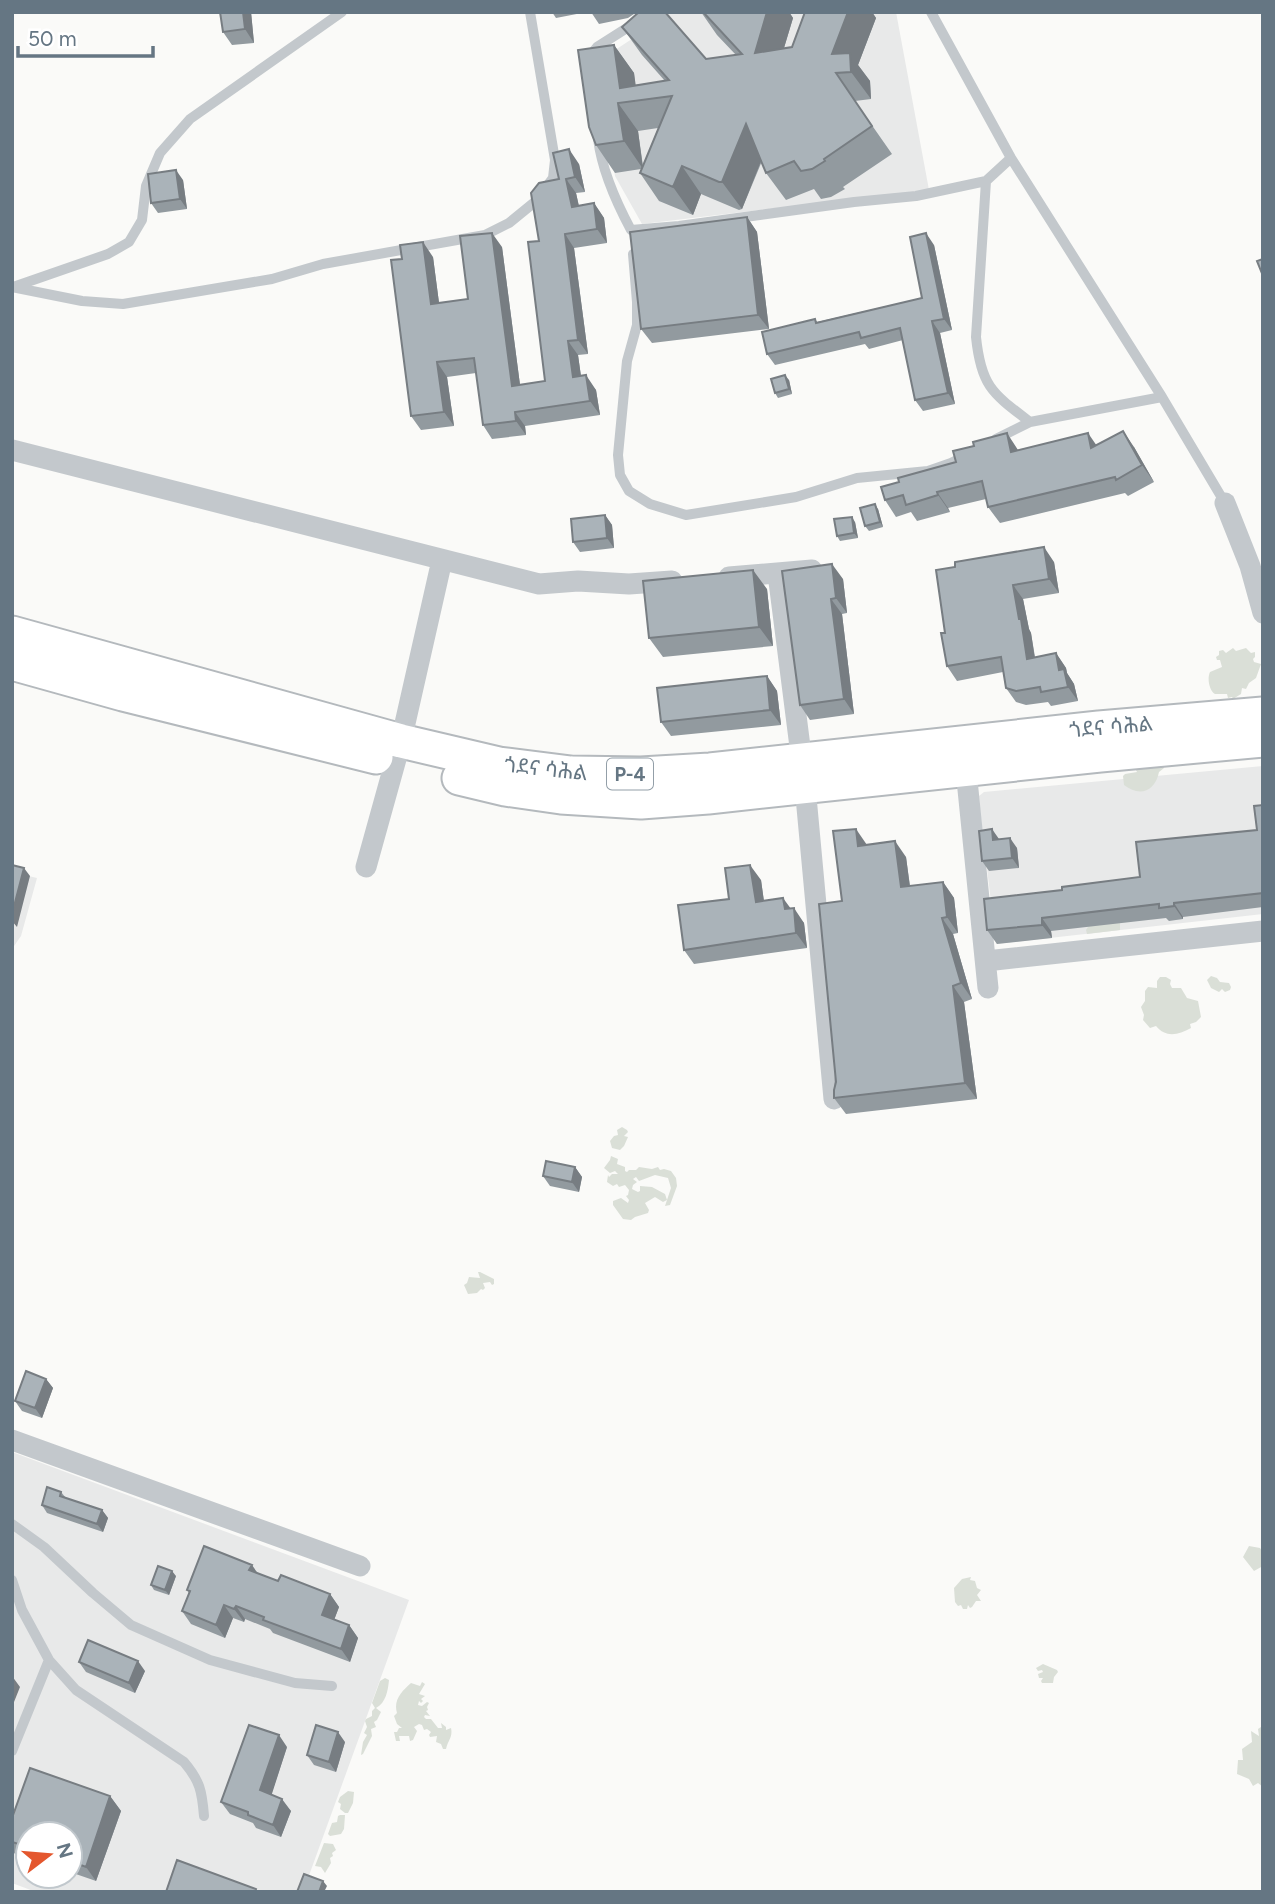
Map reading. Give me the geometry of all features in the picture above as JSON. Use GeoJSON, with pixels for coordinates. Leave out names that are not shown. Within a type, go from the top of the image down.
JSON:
{"type":"FeatureCollection","features":[{"type":"Feature","properties":{"kind":"highway","name":"ጎደና ሳሕል"},"geometry":{"type":"LineString","coordinates":[[12,633],[93,671]]}},
{"type":"Feature","properties":{"kind":"highway","name":"ጎደና ሳሕል"},"geometry":{"type":"LineString","coordinates":[[12,663],[93,671],[398,752],[505,789],[603,800],[654,801],[708,797],[803,773],[1099,728],[1263,714]]}},
{"type":"Feature","properties":{"kind":"highway","name":"ጎደና ሳሕል"},"geometry":{"type":"LineString","coordinates":[[803,773],[966,770],[1263,740]]}},
{"type":"Feature","properties":{"kind":"street"},"geometry":{"type":"LineString","coordinates":[[12,450],[539,584],[578,581],[629,584],[827,568]]}},
{"type":"Feature","properties":{"kind":"street"},"geometry":{"type":"LineString","coordinates":[[1225,503],[1250,566],[1263,613]]}},
{"type":"Feature","properties":{"kind":"street"},"geometry":{"type":"LineString","coordinates":[[366,867],[398,752],[442,560]]}},
{"type":"Feature","properties":{"kind":"street"},"geometry":{"type":"LineString","coordinates":[[778,574],[803,773],[834,1099]]}},
{"type":"Feature","properties":{"kind":"street"},"geometry":{"type":"LineString","coordinates":[[966,770],[988,988]]}},
{"type":"Feature","properties":{"kind":"street"},"geometry":{"type":"LineString","coordinates":[[986,961],[1263,931]]}},
{"type":"Feature","properties":{"kind":"street"},"geometry":{"type":"LineString","coordinates":[[12,1440],[360,1566]]}},
{"type":"Feature","properties":{"kind":"lane"},"geometry":{"type":"LineString","coordinates":[[13,287],[108,254],[129,242],[142,220],[146,186],[160,153],[190,119],[342,12]]}},
{"type":"Feature","properties":{"kind":"lane"},"geometry":{"type":"LineString","coordinates":[[13,287],[82,301],[122,304],[272,279],[323,264],[485,235],[509,223],[536,201],[553,178],[555,160],[530,12]]}},
{"type":"Feature","properties":{"kind":"lane"},"geometry":{"type":"LineString","coordinates":[[588,68],[589,56],[597,47],[652,12]]}},
{"type":"Feature","properties":{"kind":"lane"},"geometry":{"type":"LineString","coordinates":[[931,12],[1011,158],[1162,397],[1225,503]]}},
{"type":"Feature","properties":{"kind":"lane"},"geometry":{"type":"LineString","coordinates":[[596,123],[599,150],[618,205],[631,230],[637,325],[627,361],[618,454],[620,475],[629,491],[650,504],[686,515],[796,497],[857,478],[928,471],[973,452]]}},
{"type":"Feature","properties":{"kind":"lane"},"geometry":{"type":"LineString","coordinates":[[631,230],[916,196],[986,181],[1011,158]]}},
{"type":"Feature","properties":{"kind":"lane"},"geometry":{"type":"LineString","coordinates":[[986,181],[976,337],[979,363],[987,383],[1000,400],[1030,422]]}},
{"type":"Feature","properties":{"kind":"lane"},"geometry":{"type":"LineString","coordinates":[[984,446],[1030,422],[1162,397]]}},
{"type":"Feature","properties":{"kind":"lane"},"geometry":{"type":"LineString","coordinates":[[12,1524],[44,1547],[131,1625],[210,1660],[295,1683],[332,1686]]}},
{"type":"Feature","properties":{"kind":"lane"},"geometry":{"type":"LineString","coordinates":[[12,1580],[22,1610],[48,1660],[76,1690],[184,1762],[202,1791],[204,1816]]}},
{"type":"Feature","properties":{"kind":"lane"},"geometry":{"type":"LineString","coordinates":[[12,1751],[48,1660]]}},
{"type":"Feature","properties":{"kind":"shaded area"},"geometry":{"type":"Polygon","coordinates":[[[673,12],[896,12],[929,190],[642,224],[615,176],[601,78],[606,56],[673,12]]]}},
{"type":"Feature","properties":{"kind":"shaded area"},"geometry":{"type":"Polygon","coordinates":[[[1233,648],[1236,651],[1246,648],[1251,653],[1255,652],[1254,662],[1261,664],[1256,678],[1233,699],[1228,698],[1227,694],[1215,694],[1210,687],[1209,677],[1210,672],[1222,667],[1216,657],[1219,651],[1226,653],[1233,648]]]}},
{"type":"Feature","properties":{"kind":"shaded area"},"geometry":{"type":"Polygon","coordinates":[[[1163,765],[1164,768],[1150,788],[1135,791],[1124,785],[1125,774],[1137,772],[1134,766],[1163,765]]]}},
{"type":"Feature","properties":{"kind":"shaded area"},"geometry":{"type":"Polygon","coordinates":[[[1263,766],[1263,914],[996,944],[980,810],[979,796],[984,792],[1263,766]]]}},
{"type":"Feature","properties":{"kind":"shaded area"},"geometry":{"type":"Polygon","coordinates":[[[12,872],[37,878],[21,936],[12,949],[12,872]]]}},
{"type":"Feature","properties":{"kind":"shaded area"},"geometry":{"type":"Polygon","coordinates":[[[1120,920],[1120,930],[1087,934],[1086,930],[1090,924],[1120,920]]]}},
{"type":"Feature","properties":{"kind":"shaded area"},"geometry":{"type":"Polygon","coordinates":[[[1211,976],[1220,982],[1229,983],[1230,990],[1225,992],[1222,989],[1219,992],[1211,988],[1207,980],[1211,976]]]}},
{"type":"Feature","properties":{"kind":"shaded area"},"geometry":{"type":"Polygon","coordinates":[[[1160,977],[1171,980],[1172,988],[1181,988],[1187,998],[1198,1001],[1201,1017],[1190,1024],[1191,1028],[1177,1034],[1168,1034],[1156,1026],[1150,1028],[1143,1020],[1141,1007],[1145,1001],[1145,991],[1148,987],[1157,988],[1160,977]]]}},
{"type":"Feature","properties":{"kind":"shaded area"},"geometry":{"type":"Polygon","coordinates":[[[622,1127],[628,1132],[624,1136],[628,1137],[624,1146],[620,1150],[612,1148],[610,1141],[618,1135],[617,1130],[622,1127]]]}},
{"type":"Feature","properties":{"kind":"shaded area"},"geometry":{"type":"Polygon","coordinates":[[[611,1156],[618,1159],[617,1164],[625,1167],[627,1172],[639,1167],[658,1167],[660,1170],[671,1171],[677,1186],[670,1205],[665,1206],[667,1200],[663,1202],[655,1197],[645,1203],[648,1213],[631,1220],[623,1219],[613,1201],[621,1198],[628,1203],[626,1196],[629,1190],[625,1185],[613,1186],[607,1182],[608,1175],[618,1174],[615,1171],[610,1173],[604,1168],[611,1156]],[[655,1175],[639,1181],[636,1177],[633,1179],[637,1182],[632,1189],[638,1192],[640,1186],[652,1187],[665,1194],[667,1200],[671,1188],[668,1178],[655,1175]]]}},
{"type":"Feature","properties":{"kind":"shaded area"},"geometry":{"type":"Polygon","coordinates":[[[478,1272],[494,1279],[494,1284],[483,1283],[483,1290],[468,1294],[464,1285],[469,1277],[480,1278],[478,1272]]]}},
{"type":"Feature","properties":{"kind":"shaded area"},"geometry":{"type":"Polygon","coordinates":[[[12,1452],[409,1600],[303,1892],[31,1890],[84,1890],[84,1820],[14,1820],[14,1884],[12,1452]]]}},
{"type":"Feature","properties":{"kind":"shaded area"},"geometry":{"type":"Polygon","coordinates":[[[1249,1546],[1260,1548],[1263,1553],[1263,1566],[1254,1571],[1243,1557],[1249,1546]]]}},
{"type":"Feature","properties":{"kind":"shaded area"},"geometry":{"type":"Polygon","coordinates":[[[971,1577],[970,1580],[975,1581],[977,1588],[981,1590],[977,1595],[981,1601],[963,1609],[955,1602],[954,1588],[962,1579],[971,1577]]]}},
{"type":"Feature","properties":{"kind":"shaded area"},"geometry":{"type":"Polygon","coordinates":[[[1043,1664],[1057,1670],[1053,1683],[1042,1683],[1043,1678],[1039,1678],[1038,1674],[1043,1672],[1036,1668],[1043,1664]]]}},
{"type":"Feature","properties":{"kind":"shaded area"},"geometry":{"type":"Polygon","coordinates":[[[385,1678],[389,1680],[387,1692],[382,1703],[376,1708],[381,1712],[374,1722],[376,1727],[371,1729],[372,1736],[361,1755],[367,1735],[364,1733],[367,1727],[365,1721],[372,1716],[375,1708],[372,1703],[380,1681],[385,1678]]]}},
{"type":"Feature","properties":{"kind":"shaded area"},"geometry":{"type":"Polygon","coordinates":[[[422,1682],[425,1684],[419,1694],[425,1696],[418,1705],[429,1703],[426,1711],[430,1716],[424,1717],[431,1719],[438,1728],[442,1728],[441,1723],[446,1730],[451,1728],[446,1749],[436,1742],[437,1736],[430,1737],[431,1732],[424,1730],[419,1724],[414,1727],[417,1731],[413,1740],[410,1741],[409,1736],[399,1736],[400,1741],[396,1741],[394,1732],[402,1728],[394,1716],[397,1713],[397,1700],[411,1683],[420,1686],[422,1682]]]}},
{"type":"Feature","properties":{"kind":"shaded area"},"geometry":{"type":"Polygon","coordinates":[[[1263,1722],[1263,1787],[1258,1783],[1253,1786],[1249,1779],[1237,1774],[1238,1760],[1243,1760],[1242,1749],[1252,1742],[1251,1731],[1259,1736],[1258,1729],[1263,1722]]]}},
{"type":"Feature","properties":{"kind":"shaded area"},"geometry":{"type":"Polygon","coordinates":[[[348,1791],[354,1792],[353,1803],[348,1813],[345,1813],[338,1802],[348,1791]]]}},
{"type":"Feature","properties":{"kind":"shaded area"},"geometry":{"type":"Polygon","coordinates":[[[340,1815],[345,1815],[344,1829],[341,1834],[330,1836],[328,1834],[332,1823],[337,1822],[340,1815]]]}},
{"type":"Feature","properties":{"kind":"shaded area"},"geometry":{"type":"Polygon","coordinates":[[[324,1843],[333,1844],[336,1850],[332,1853],[331,1863],[325,1873],[321,1867],[315,1866],[324,1843]]]}},
{"type":"Feature","properties":{"kind":"building"},"geometry":{"type":"Polygon","coordinates":[[[220,12],[243,12],[245,29],[223,32],[220,12]]]}},
{"type":"Feature","properties":{"kind":"building"},"geometry":{"type":"Polygon","coordinates":[[[639,12],[665,12],[706,59],[742,54],[703,12],[767,12],[755,53],[792,47],[805,12],[848,12],[832,54],[850,53],[851,72],[836,73],[872,126],[812,169],[801,171],[794,161],[766,173],[746,124],[722,182],[682,166],[673,187],[640,173],[672,96],[618,103],[624,141],[596,145],[589,127],[578,50],[614,45],[620,88],[669,80],[622,27],[639,12]]]}},
{"type":"Feature","properties":{"kind":"building"},"geometry":{"type":"Polygon","coordinates":[[[569,149],[575,177],[566,179],[572,207],[594,203],[597,229],[565,234],[578,340],[568,341],[573,377],[586,375],[590,401],[515,412],[516,421],[483,425],[474,358],[437,362],[444,412],[411,416],[391,260],[402,259],[400,245],[423,242],[431,304],[468,299],[460,236],[492,233],[512,386],[545,381],[528,242],[539,241],[531,193],[539,183],[559,179],[553,153],[569,149]]]}},
{"type":"Feature","properties":{"kind":"building"},"geometry":{"type":"Polygon","coordinates":[[[176,170],[180,199],[151,203],[148,174],[176,170]]]}},
{"type":"Feature","properties":{"kind":"building"},"geometry":{"type":"Polygon","coordinates":[[[747,217],[758,315],[641,329],[630,232],[747,217]]]}},
{"type":"Feature","properties":{"kind":"building"},"geometry":{"type":"Polygon","coordinates":[[[926,233],[944,319],[932,321],[948,393],[915,400],[900,328],[861,338],[859,332],[767,354],[762,332],[815,319],[816,323],[922,298],[910,237],[926,233]]]}},
{"type":"Feature","properties":{"kind":"building"},"geometry":{"type":"Polygon","coordinates":[[[1263,259],[1263,276],[1257,261],[1263,259]]]}},
{"type":"Feature","properties":{"kind":"building"},"geometry":{"type":"Polygon","coordinates":[[[785,375],[789,389],[775,393],[771,379],[785,375]]]}},
{"type":"Feature","properties":{"kind":"building"},"geometry":{"type":"Polygon","coordinates":[[[1123,431],[1142,465],[1116,480],[1115,477],[988,507],[982,481],[937,492],[938,495],[906,505],[903,495],[885,500],[881,487],[899,482],[898,478],[956,462],[953,451],[974,446],[973,442],[1007,433],[1011,452],[1088,433],[1091,448],[1123,431]]]}},
{"type":"Feature","properties":{"kind":"building"},"geometry":{"type":"Polygon","coordinates":[[[875,504],[880,522],[865,526],[860,508],[875,504]]]}},
{"type":"Feature","properties":{"kind":"building"},"geometry":{"type":"Polygon","coordinates":[[[605,515],[607,538],[573,542],[571,519],[605,515]]]}},
{"type":"Feature","properties":{"kind":"building"},"geometry":{"type":"Polygon","coordinates":[[[852,517],[854,533],[837,536],[834,519],[852,517]]]}},
{"type":"Feature","properties":{"kind":"building"},"geometry":{"type":"Polygon","coordinates":[[[1044,547],[1049,579],[1013,585],[1027,659],[1056,653],[1059,670],[1064,669],[1068,687],[1041,692],[1040,687],[1016,691],[1006,688],[1001,657],[947,666],[941,633],[945,633],[936,570],[955,567],[955,562],[1044,547]]]}},
{"type":"Feature","properties":{"kind":"building"},"geometry":{"type":"Polygon","coordinates":[[[832,564],[836,598],[831,599],[844,699],[800,705],[782,571],[832,564]]]}},
{"type":"Feature","properties":{"kind":"building"},"geometry":{"type":"Polygon","coordinates":[[[753,570],[759,627],[649,638],[643,581],[753,570]]]}},
{"type":"Feature","properties":{"kind":"building"},"geometry":{"type":"Polygon","coordinates":[[[767,676],[770,710],[661,722],[657,688],[767,676]]]}},
{"type":"Feature","properties":{"kind":"building"},"geometry":{"type":"Polygon","coordinates":[[[1263,805],[1263,893],[1174,903],[1174,906],[1159,908],[1159,904],[1042,918],[1042,925],[987,930],[984,899],[1140,877],[1136,842],[1257,830],[1254,806],[1263,805]]]}},
{"type":"Feature","properties":{"kind":"building"},"geometry":{"type":"Polygon","coordinates":[[[856,829],[858,846],[895,841],[901,887],[943,882],[947,917],[942,918],[961,983],[953,986],[965,1083],[834,1098],[836,1082],[819,904],[842,901],[833,831],[856,829]]]}},
{"type":"Feature","properties":{"kind":"building"},"geometry":{"type":"Polygon","coordinates":[[[992,829],[993,840],[1010,838],[1012,858],[982,861],[979,831],[992,829]]]}},
{"type":"Feature","properties":{"kind":"building"},"geometry":{"type":"Polygon","coordinates":[[[12,865],[24,868],[12,914],[12,865]]]}},
{"type":"Feature","properties":{"kind":"building"},"geometry":{"type":"Polygon","coordinates":[[[750,865],[756,902],[783,898],[785,909],[794,908],[796,933],[684,950],[678,905],[729,899],[725,868],[750,865]]]}},
{"type":"Feature","properties":{"kind":"building"},"geometry":{"type":"Polygon","coordinates":[[[546,1161],[575,1167],[572,1182],[543,1176],[546,1161]]]}},
{"type":"Feature","properties":{"kind":"building"},"geometry":{"type":"Polygon","coordinates":[[[26,1371],[46,1379],[35,1408],[15,1401],[26,1371]]]}},
{"type":"Feature","properties":{"kind":"building"},"geometry":{"type":"Polygon","coordinates":[[[47,1487],[61,1492],[60,1496],[102,1510],[97,1524],[42,1505],[47,1487]]]}},
{"type":"Feature","properties":{"kind":"building"},"geometry":{"type":"Polygon","coordinates":[[[204,1546],[252,1565],[249,1570],[278,1581],[281,1575],[330,1594],[322,1615],[349,1625],[341,1649],[263,1620],[264,1617],[236,1606],[234,1609],[224,1605],[216,1625],[182,1611],[204,1546]]]}},
{"type":"Feature","properties":{"kind":"building"},"geometry":{"type":"Polygon","coordinates":[[[158,1566],[172,1571],[165,1590],[151,1585],[158,1566]]]}},
{"type":"Feature","properties":{"kind":"building"},"geometry":{"type":"Polygon","coordinates":[[[88,1640],[138,1661],[129,1683],[79,1662],[88,1640]]]}},
{"type":"Feature","properties":{"kind":"building"},"geometry":{"type":"Polygon","coordinates":[[[249,1725],[279,1735],[260,1790],[282,1799],[273,1825],[221,1802],[249,1725]]]}},
{"type":"Feature","properties":{"kind":"building"},"geometry":{"type":"Polygon","coordinates":[[[316,1725],[338,1732],[329,1762],[307,1755],[316,1725]]]}},
{"type":"Feature","properties":{"kind":"building"},"geometry":{"type":"Polygon","coordinates":[[[30,1768],[110,1796],[86,1867],[84,1820],[14,1820],[14,1843],[12,1818],[30,1768]]]}},
{"type":"Feature","properties":{"kind":"building"},"geometry":{"type":"Polygon","coordinates":[[[177,1860],[256,1889],[255,1892],[166,1892],[177,1860]]]}},
{"type":"Feature","properties":{"kind":"building"},"geometry":{"type":"Polygon","coordinates":[[[304,1874],[323,1881],[319,1892],[297,1892],[304,1874]]]}}]}
